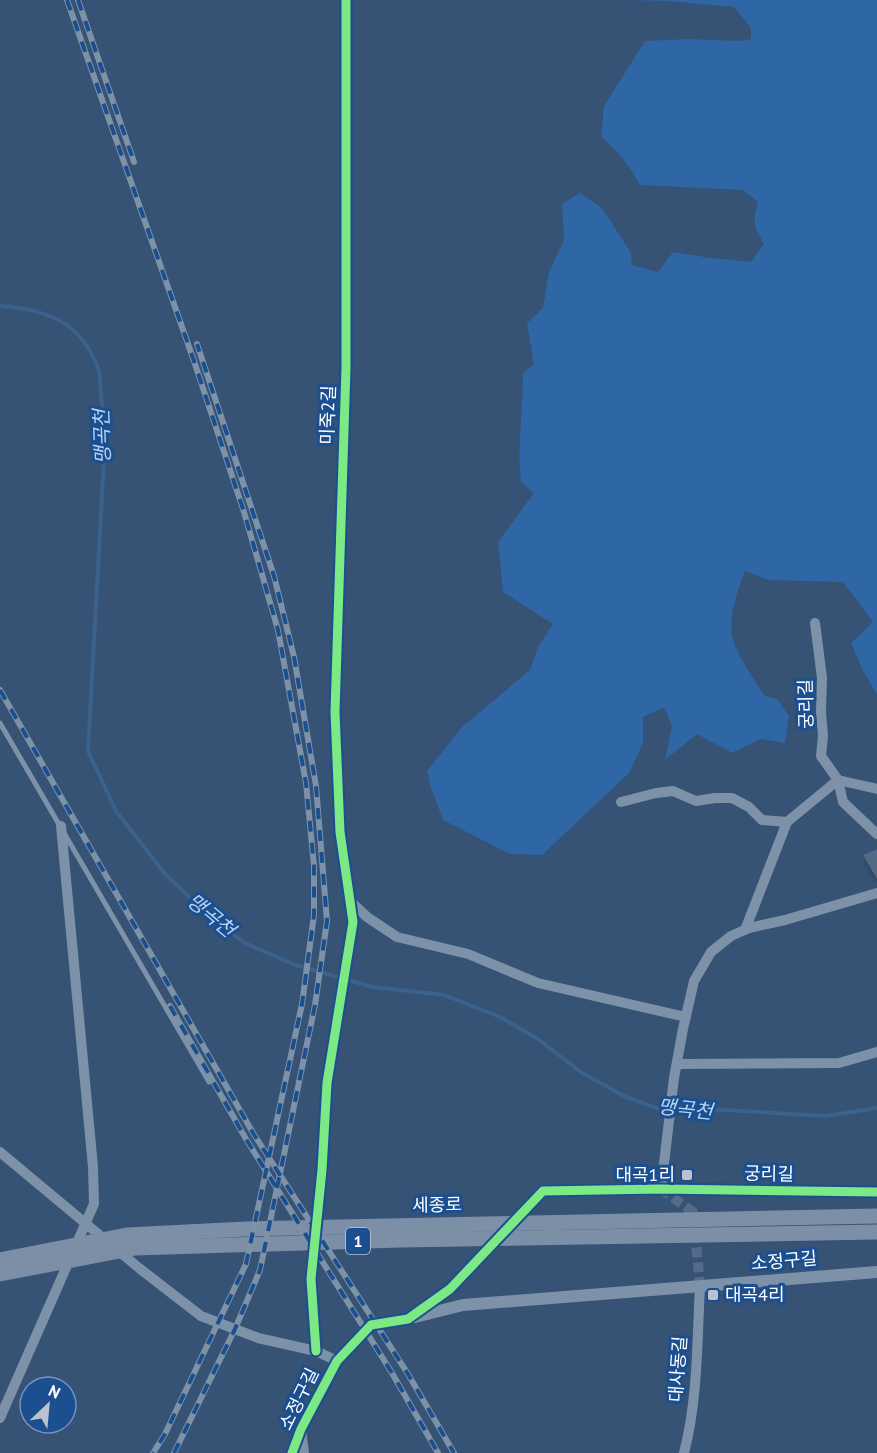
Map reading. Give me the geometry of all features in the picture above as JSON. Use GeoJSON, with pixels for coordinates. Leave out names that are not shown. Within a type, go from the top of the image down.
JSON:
{"type":"FeatureCollection","features":[{"type":"Feature","properties":{"kind":"main road","name":"세종로"},"geometry":{"type":"LineString","coordinates":[[0,1260],[127,1235],[246,1229],[877,1216]]}},
{"type":"Feature","properties":{"kind":"main road","name":"세종로"},"geometry":{"type":"LineString","coordinates":[[0,1274],[135,1248],[400,1240],[877,1232]]}},
{"type":"Feature","properties":{"kind":"street","name":"미죽2길"},"geometry":{"type":"LineString","coordinates":[[316,1351],[311,1279],[322,1170],[327,1083],[353,922],[340,832],[335,712],[346,368],[346,0]]}},
{"type":"Feature","properties":{"kind":"street","name":"궁리길"},"geometry":{"type":"LineString","coordinates":[[815,622],[822,678],[821,756],[838,780],[843,802],[877,834]]}},
{"type":"Feature","properties":{"kind":"street"},"geometry":{"type":"LineString","coordinates":[[745,930],[786,822],[838,780],[877,789]]}},
{"type":"Feature","properties":{"kind":"street"},"geometry":{"type":"LineString","coordinates":[[621,802],[673,791],[696,801],[732,798],[749,807],[762,820],[786,822]]}},
{"type":"Feature","properties":{"kind":"street"},"geometry":{"type":"LineString","coordinates":[[0,1418],[94,1204],[93,1167],[61,826]]}},
{"type":"Feature","properties":{"kind":"street"},"geometry":{"type":"LineString","coordinates":[[408,1319],[450,1288],[543,1191],[661,1189],[674,1078],[686,1017],[694,981],[711,952],[731,936],[745,930],[877,893]]}},
{"type":"Feature","properties":{"kind":"street"},"geometry":{"type":"LineString","coordinates":[[350,901],[367,917],[396,937],[468,954],[538,983],[686,1017]]}},
{"type":"Feature","properties":{"kind":"street"},"geometry":{"type":"LineString","coordinates":[[677,1064],[839,1064],[877,1052]]}},
{"type":"Feature","properties":{"kind":"street","name":"소정구길"},"geometry":{"type":"LineString","coordinates":[[0,1152],[139,1268],[201,1316],[258,1338],[316,1351],[337,1361]]}},
{"type":"Feature","properties":{"kind":"street","name":"궁리길"},"geometry":{"type":"LineString","coordinates":[[661,1189],[877,1192]]}},
{"type":"Feature","properties":{"kind":"street","name":"소정구길"},"geometry":{"type":"LineString","coordinates":[[292,1453],[301,1429],[337,1361],[371,1325],[408,1319],[463,1305],[877,1272]]}},
{"type":"Feature","properties":{"kind":"street","name":"대사동길"},"geometry":{"type":"LineString","coordinates":[[684,1453],[690,1431],[694,1392],[700,1286]]}},
{"type":"Feature","properties":{"kind":"street"},"geometry":{"type":"LineString","coordinates":[[301,1429],[304,1453]]}},
{"type":"Feature","properties":{"kind":"lane"},"geometry":{"type":"LineString","coordinates":[[0,723],[209,1082]]}},
{"type":"Feature","properties":{"kind":"shaded area"},"geometry":{"type":"Polygon","coordinates":[[[625,0],[877,0],[877,694],[863,671],[851,643],[873,622],[843,582],[769,580],[745,571],[733,611],[732,635],[741,658],[765,696],[777,699],[789,716],[785,743],[760,739],[732,753],[697,734],[665,760],[672,726],[664,707],[643,717],[643,743],[629,773],[542,855],[510,854],[443,820],[427,771],[462,727],[530,670],[538,647],[553,624],[503,592],[498,542],[534,493],[521,482],[520,469],[523,373],[534,364],[527,323],[543,308],[549,272],[564,240],[562,204],[580,193],[602,208],[631,253],[632,265],[658,272],[673,252],[751,262],[764,244],[755,224],[758,202],[743,190],[640,185],[623,159],[601,137],[604,106],[645,41],[689,39],[739,41],[751,39],[751,28],[734,7],[669,1],[625,0]]]}},
{"type":"Feature","properties":{"kind":"building"},"geometry":{"type":"Polygon","coordinates":[[[877,849],[877,879],[863,855],[877,849]]]}},
{"type":"Feature","properties":{"kind":"waterway","name":"맹곡천"},"geometry":{"type":"LineString","coordinates":[[0,306],[33,311],[61,322],[83,341],[99,371],[105,440],[88,751],[116,811],[165,874],[212,919],[245,943],[295,965],[373,987],[444,995],[500,1017],[538,1039],[582,1073],[626,1097],[665,1111],[725,1110],[826,1116],[877,1108]]}},
{"type":"Feature","properties":{"kind":"tunnel"},"geometry":{"type":"LineString","coordinates":[[661,1189],[693,1212],[700,1286]]}},
{"type":"Feature","properties":{"kind":"railway"},"geometry":{"type":"LineString","coordinates":[[67,0],[194,361],[244,512],[278,630],[306,783],[314,866],[314,915],[302,1004],[246,1264],[165,1434],[153,1453]]}},
{"type":"Feature","properties":{"kind":"railway"},"geometry":{"type":"LineString","coordinates":[[78,0],[134,162]]}},
{"type":"Feature","properties":{"kind":"railway"},"geometry":{"type":"LineString","coordinates":[[174,1453],[235,1329],[260,1270],[315,1005],[327,921],[316,786],[294,657],[274,576],[197,344]]}},
{"type":"Feature","properties":{"kind":"railway"},"geometry":{"type":"LineString","coordinates":[[0,690],[253,1133],[408,1374],[454,1453]]}},
{"type":"Feature","properties":{"kind":"railway"},"geometry":{"type":"LineString","coordinates":[[170,1006],[246,1139],[392,1373],[438,1453]]}},
{"type":"Feature","properties":{"kind":"cycle path"},"geometry":{"type":"LineString","coordinates":[[316,1351],[311,1279],[322,1170],[327,1083],[353,922],[340,832],[335,712],[346,368],[346,0]]}},
{"type":"Feature","properties":{"kind":"cycle path"},"geometry":{"type":"LineString","coordinates":[[292,1453],[301,1429],[337,1361],[371,1325],[408,1319],[450,1289],[543,1191],[661,1189],[877,1192]]}},
{"type":"Feature","properties":{"kind":"place","name":"대곡1리"},"geometry":{"type":"Point","coordinates":[687,1175]}},
{"type":"Feature","properties":{"kind":"place","name":"대곡4리"},"geometry":{"type":"Point","coordinates":[713,1295]}}]}
